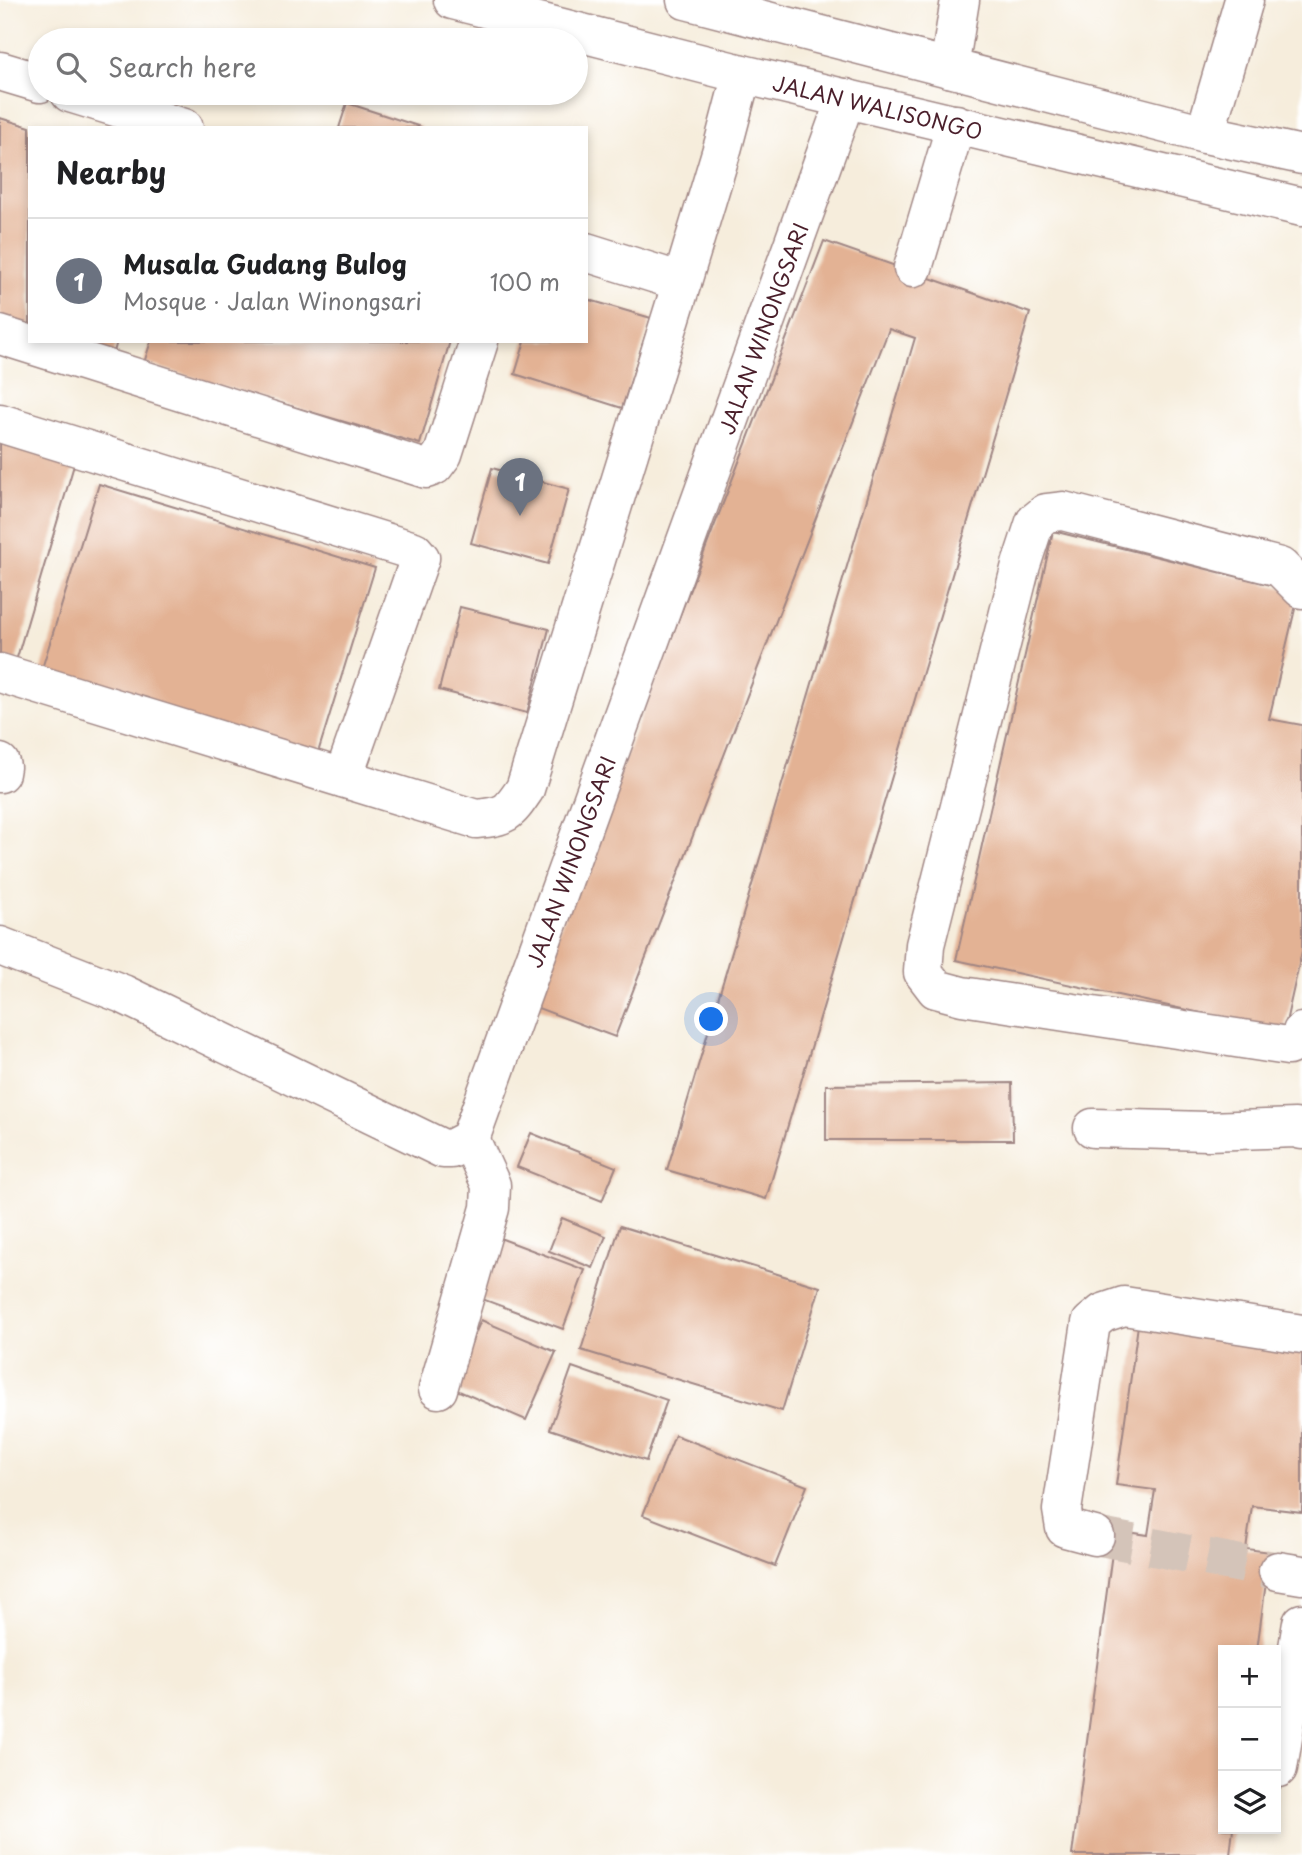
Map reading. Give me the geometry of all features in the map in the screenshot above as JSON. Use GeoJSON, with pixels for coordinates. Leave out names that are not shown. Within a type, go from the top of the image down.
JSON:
{"type":"FeatureCollection","features":[{"type":"Feature","properties":{"kind":"main road","name":"JALAN WALISONGO"},"geometry":{"type":"LineString","coordinates":[[453,0],[562,28]]}},
{"type":"Feature","properties":{"kind":"main road"},"geometry":{"type":"LineString","coordinates":[[686,0],[733,6],[949,68],[1205,134],[1302,155]]}},
{"type":"Feature","properties":{"kind":"main road"},"geometry":{"type":"LineString","coordinates":[[949,68],[960,0]]}},
{"type":"Feature","properties":{"kind":"main road"},"geometry":{"type":"LineString","coordinates":[[1205,134],[1244,0]]}},
{"type":"Feature","properties":{"kind":"main road","name":"JALAN WALISONGO"},"geometry":{"type":"LineString","coordinates":[[588,35],[742,74],[1302,207]]}},
{"type":"Feature","properties":{"kind":"main road"},"geometry":{"type":"LineString","coordinates":[[0,71],[28,79]]}},
{"type":"Feature","properties":{"kind":"main road"},"geometry":{"type":"LineString","coordinates":[[0,673],[476,819],[495,817],[511,810],[524,789],[682,282],[742,74]]}},
{"type":"Feature","properties":{"kind":"main road","name":"JALAN WINONGSARI"},"geometry":{"type":"LineString","coordinates":[[470,1139],[846,98]]}},
{"type":"Feature","properties":{"kind":"main road"},"geometry":{"type":"LineString","coordinates":[[109,105],[177,126]]}},
{"type":"Feature","properties":{"kind":"main road"},"geometry":{"type":"LineString","coordinates":[[914,268],[956,124]]}},
{"type":"Feature","properties":{"kind":"main road"},"geometry":{"type":"LineString","coordinates":[[588,253],[682,282]]}},
{"type":"Feature","properties":{"kind":"main road"},"geometry":{"type":"LineString","coordinates":[[0,335],[426,469],[434,466],[443,454],[478,343]]}},
{"type":"Feature","properties":{"kind":"main road"},"geometry":{"type":"LineString","coordinates":[[0,423],[417,553],[420,558],[343,778]]}},
{"type":"Feature","properties":{"kind":"main road"},"geometry":{"type":"LineString","coordinates":[[1302,589],[1280,567],[1076,514],[1063,511],[1046,513],[1035,522],[1021,565],[946,857],[925,945],[923,972],[936,989],[961,996],[1288,1046],[1299,1041],[1302,1032]]}},
{"type":"Feature","properties":{"kind":"main road"},"geometry":{"type":"LineString","coordinates":[[0,763],[0,773]]}},
{"type":"Feature","properties":{"kind":"main road"},"geometry":{"type":"LineString","coordinates":[[0,946],[123,994],[443,1149],[451,1149],[470,1139],[491,1185],[489,1208],[438,1388]]}},
{"type":"Feature","properties":{"kind":"main road"},"geometry":{"type":"LineString","coordinates":[[1093,1128],[1302,1130]]}},
{"type":"Feature","properties":{"kind":"main road"},"geometry":{"type":"LineString","coordinates":[[1095,1536],[1065,1528],[1062,1510],[1091,1323],[1103,1314],[1124,1306],[1302,1334]]}},
{"type":"Feature","properties":{"kind":"main road"},"geometry":{"type":"LineString","coordinates":[[1281,1750],[1302,1623]]}},
{"type":"Feature","properties":{"kind":"building"},"geometry":{"type":"Polygon","coordinates":[[[346,105],[353,105],[418,126],[340,126],[346,105]]]}},
{"type":"Feature","properties":{"kind":"building"},"geometry":{"type":"Polygon","coordinates":[[[0,118],[28,126],[28,329],[0,321],[0,118]]]}},
{"type":"Feature","properties":{"kind":"building"},"geometry":{"type":"Polygon","coordinates":[[[824,241],[1030,313],[766,1199],[667,1170],[915,338],[889,329],[615,1037],[530,1005],[824,241]]]}},
{"type":"Feature","properties":{"kind":"building"},"geometry":{"type":"Polygon","coordinates":[[[588,300],[651,318],[622,408],[515,374],[524,343],[588,343],[588,300]]]}},
{"type":"Feature","properties":{"kind":"building"},"geometry":{"type":"Polygon","coordinates":[[[74,343],[116,343],[113,356],[74,343]]]}},
{"type":"Feature","properties":{"kind":"building"},"geometry":{"type":"Polygon","coordinates":[[[150,343],[449,343],[420,444],[144,363],[150,343]]]}},
{"type":"Feature","properties":{"kind":"building"},"geometry":{"type":"Polygon","coordinates":[[[0,443],[74,465],[16,661],[0,657],[0,443]]]}},
{"type":"Feature","properties":{"kind":"building"},"geometry":{"type":"Polygon","coordinates":[[[492,468],[569,489],[548,564],[471,543],[492,468]]]}},
{"type":"Feature","properties":{"kind":"building"},"geometry":{"type":"Polygon","coordinates":[[[99,484],[375,568],[316,759],[40,675],[99,484]]]}},
{"type":"Feature","properties":{"kind":"building"},"geometry":{"type":"Polygon","coordinates":[[[1053,531],[1299,592],[1269,719],[1302,725],[1302,951],[1284,1031],[956,960],[1053,531]]]}},
{"type":"Feature","properties":{"kind":"building"},"geometry":{"type":"Polygon","coordinates":[[[460,607],[549,629],[527,713],[439,690],[460,607]]]}},
{"type":"Feature","properties":{"kind":"building"},"geometry":{"type":"Polygon","coordinates":[[[1012,1083],[1013,1140],[826,1140],[826,1085],[1012,1083]]]}},
{"type":"Feature","properties":{"kind":"building"},"geometry":{"type":"Polygon","coordinates":[[[531,1133],[616,1167],[602,1201],[517,1167],[531,1133]]]}},
{"type":"Feature","properties":{"kind":"building"},"geometry":{"type":"Polygon","coordinates":[[[562,1218],[606,1236],[593,1268],[549,1251],[562,1218]]]}},
{"type":"Feature","properties":{"kind":"building"},"geometry":{"type":"Polygon","coordinates":[[[620,1226],[820,1287],[782,1411],[581,1350],[620,1226]]]}},
{"type":"Feature","properties":{"kind":"building"},"geometry":{"type":"Polygon","coordinates":[[[489,1234],[585,1270],[563,1329],[466,1293],[489,1234]]]}},
{"type":"Feature","properties":{"kind":"building"},"geometry":{"type":"Polygon","coordinates":[[[481,1320],[556,1352],[526,1420],[452,1388],[481,1320]]]}},
{"type":"Feature","properties":{"kind":"building"},"geometry":{"type":"Polygon","coordinates":[[[1138,1325],[1302,1347],[1302,1512],[1252,1506],[1246,1549],[1270,1552],[1258,1645],[1218,1645],[1218,1834],[1232,1834],[1230,1855],[1072,1855],[1115,1530],[1148,1535],[1155,1490],[1116,1485],[1138,1325]]]}},
{"type":"Feature","properties":{"kind":"building"},"geometry":{"type":"Polygon","coordinates":[[[572,1367],[667,1400],[646,1461],[550,1429],[572,1367]]]}},
{"type":"Feature","properties":{"kind":"building"},"geometry":{"type":"Polygon","coordinates":[[[675,1435],[807,1486],[775,1566],[643,1515],[675,1435]]]}},
{"type":"Feature","properties":{"kind":"tunnel"},"geometry":{"type":"LineString","coordinates":[[1095,1536],[1278,1571]]}},
{"type":"Feature","properties":{"kind":"place","name":"Musala Gudang Bulog"},"geometry":{"type":"Point","coordinates":[520,516]}}]}
